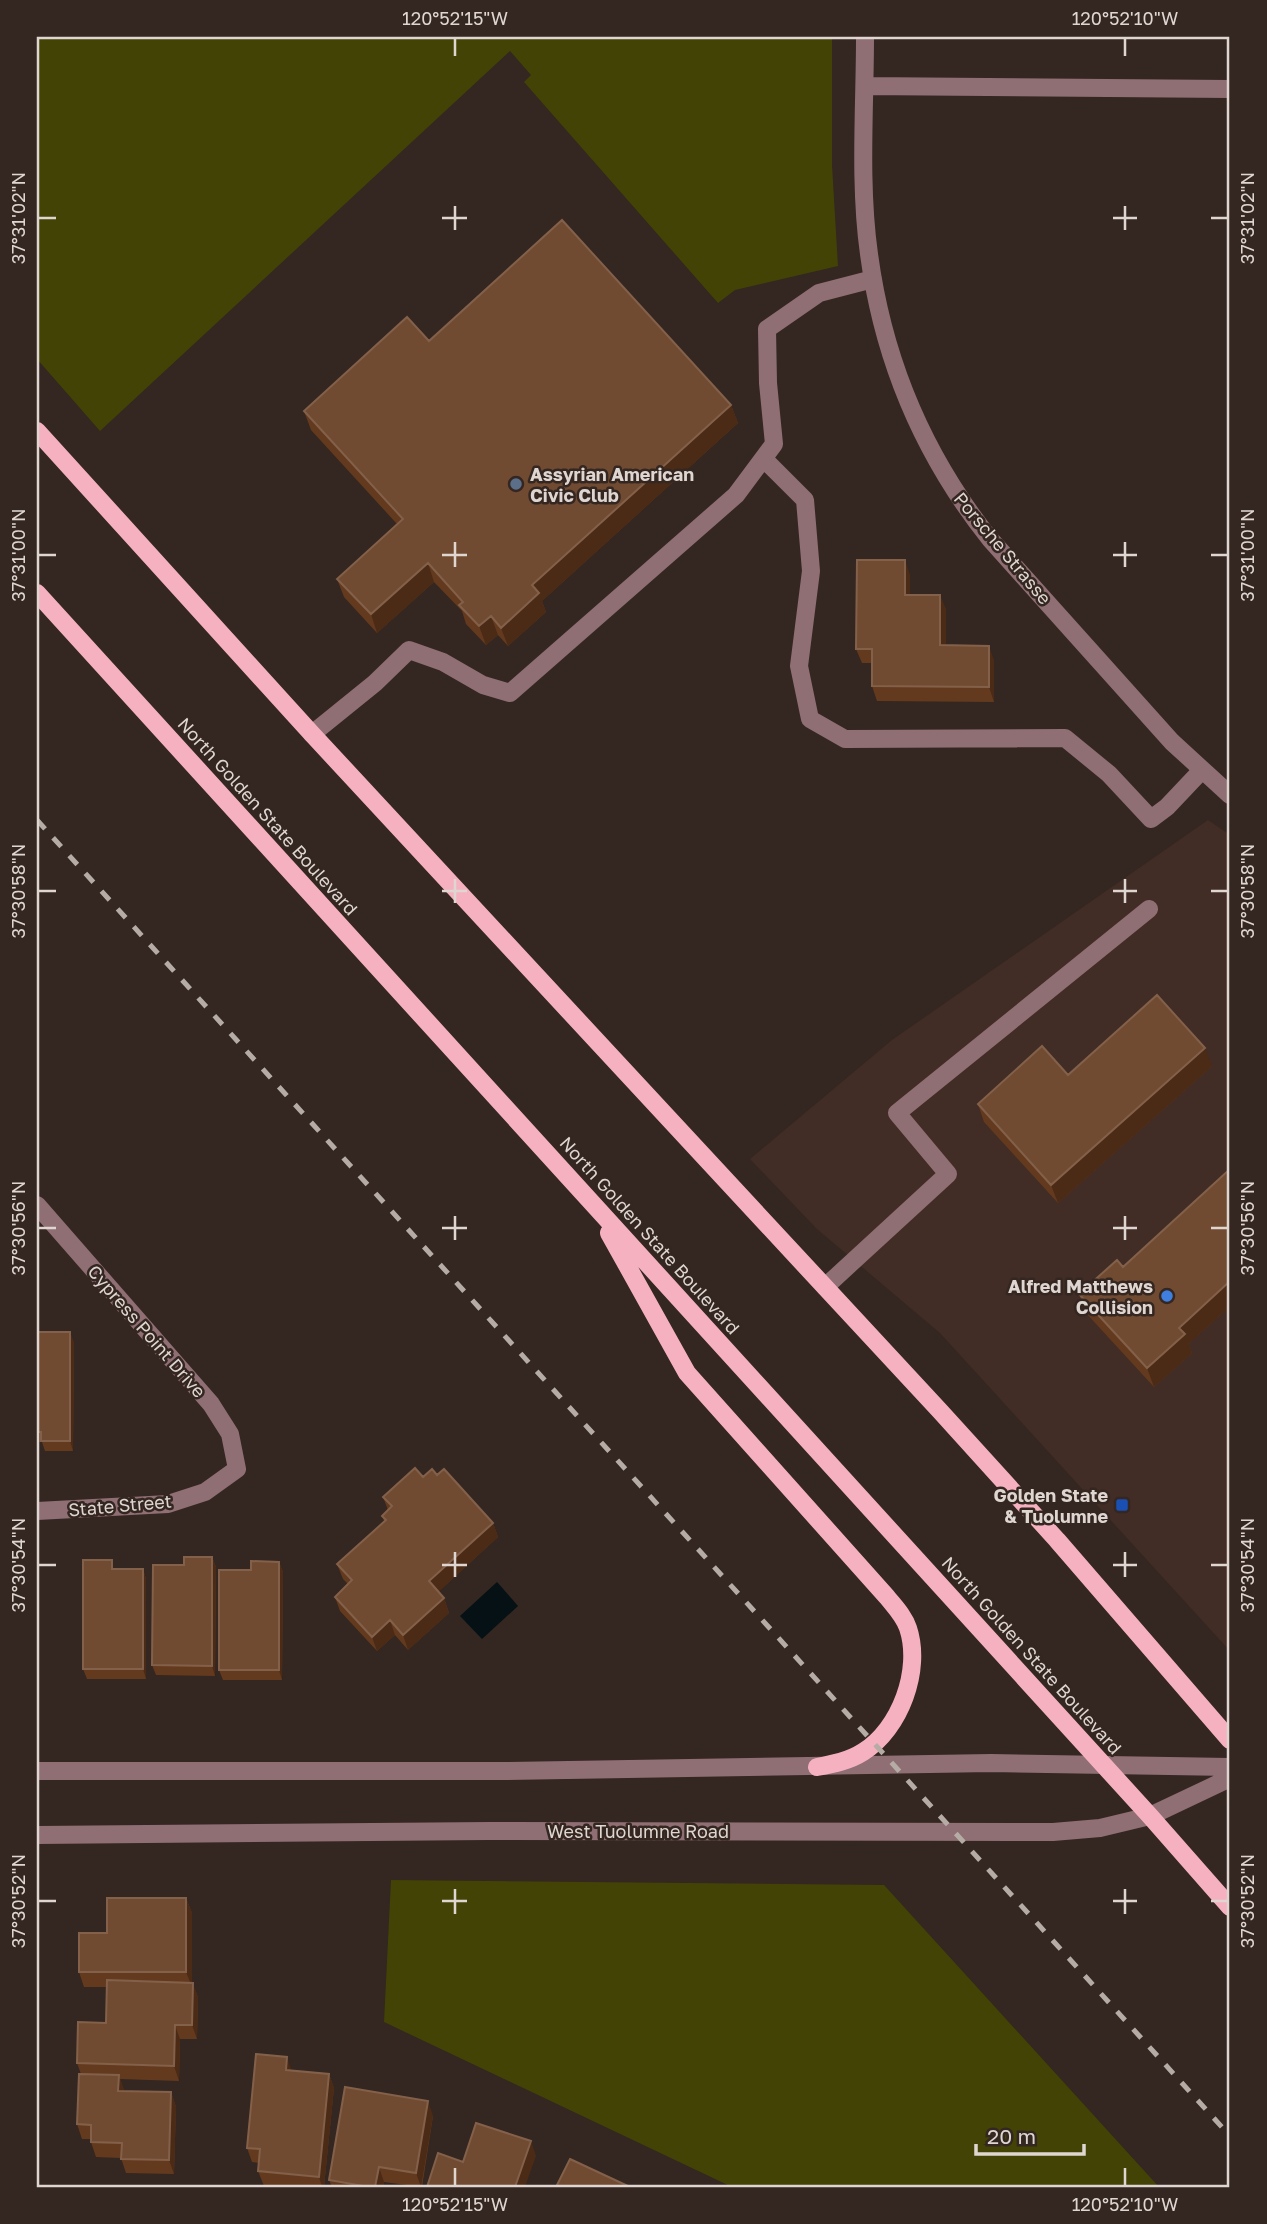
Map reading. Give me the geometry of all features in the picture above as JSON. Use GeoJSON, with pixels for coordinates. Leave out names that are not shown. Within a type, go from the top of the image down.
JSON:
{"type":"FeatureCollection","features":[{"type":"Feature","properties":{"kind":"main road"},"geometry":{"type":"LineString","coordinates":[[37,430],[312,734],[825,1286],[1057,1541],[1230,1740]]}},
{"type":"Feature","properties":{"kind":"main road","name":"North Golden State Boulevard"},"geometry":{"type":"LineString","coordinates":[[37,593],[1230,1907]]}},
{"type":"Feature","properties":{"kind":"main road"},"geometry":{"type":"LineString","coordinates":[[594,1205],[687,1373],[887,1597],[907,1625],[911,1637],[911,1670],[895,1717],[865,1751],[851,1759],[817,1767]]}},
{"type":"Feature","properties":{"kind":"street","name":"Porsche Strasse"},"geometry":{"type":"LineString","coordinates":[[865,37],[865,197],[873,279],[885,334],[904,391],[932,453],[959,499],[990,538],[1172,742],[1230,795]]}},
{"type":"Feature","properties":{"kind":"street"},"geometry":{"type":"LineString","coordinates":[[865,86],[1230,89]]}},
{"type":"Feature","properties":{"kind":"street"},"geometry":{"type":"LineString","coordinates":[[312,734],[375,683],[409,650],[443,662],[483,685],[510,693],[736,495],[774,444],[768,383],[767,329],[819,293],[873,279]]}},
{"type":"Feature","properties":{"kind":"street"},"geometry":{"type":"LineString","coordinates":[[764,458],[805,500],[811,571],[799,666],[810,719],[845,738],[1065,738],[1110,774],[1152,819],[1202,770]]}},
{"type":"Feature","properties":{"kind":"street"},"geometry":{"type":"LineString","coordinates":[[825,1286],[948,1174],[897,1112],[1150,909]]}},
{"type":"Feature","properties":{"kind":"street","name":"Cypress Point Drive"},"geometry":{"type":"LineString","coordinates":[[37,1205],[211,1404],[230,1434],[236,1469]]}},
{"type":"Feature","properties":{"kind":"street","name":"State Street"},"geometry":{"type":"LineString","coordinates":[[37,1511],[168,1504],[205,1492],[236,1469]]}},
{"type":"Feature","properties":{"kind":"street"},"geometry":{"type":"LineString","coordinates":[[37,1771],[503,1771],[991,1763],[1230,1767]]}},
{"type":"Feature","properties":{"kind":"street","name":"West Tuolumne Road"},"geometry":{"type":"LineString","coordinates":[[37,1835],[475,1831],[1054,1832],[1100,1828],[1150,1816],[1230,1778]]}},
{"type":"Feature","properties":{"kind":"shaded area"},"geometry":{"type":"Polygon","coordinates":[[[37,37],[832,37],[832,165],[838,266],[735,290],[718,303],[524,82],[531,75],[510,51],[100,431],[37,359],[37,37]]]}},
{"type":"Feature","properties":{"kind":"shaded area"},"geometry":{"type":"Polygon","coordinates":[[[1208,820],[1230,835],[1230,1651],[940,1333],[817,1229],[750,1159],[892,1040],[1208,820]]]}},
{"type":"Feature","properties":{"kind":"shaded area"},"geometry":{"type":"Polygon","coordinates":[[[497,1582],[518,1606],[482,1639],[460,1616],[497,1582]]]}},
{"type":"Feature","properties":{"kind":"shaded area"},"geometry":{"type":"Polygon","coordinates":[[[391,1880],[884,1885],[1159,2187],[732,2187],[384,2022],[391,1880]]]}},
{"type":"Feature","properties":{"kind":"building","name":"Assyrian American Civic Club"},"geometry":{"type":"Polygon","coordinates":[[[562,220],[731,405],[532,585],[539,593],[501,628],[491,616],[479,626],[459,605],[463,602],[428,563],[371,614],[337,579],[403,519],[304,411],[407,317],[429,341],[562,220]]]}},
{"type":"Feature","properties":{"kind":"building"},"geometry":{"type":"Polygon","coordinates":[[[857,560],[905,560],[905,595],[940,595],[940,645],[989,646],[989,687],[872,686],[872,649],[856,649],[857,560]]]}},
{"type":"Feature","properties":{"kind":"building"},"geometry":{"type":"Polygon","coordinates":[[[1157,995],[1205,1048],[1051,1185],[978,1104],[1042,1046],[1068,1075],[1157,995]]]}},
{"type":"Feature","properties":{"kind":"building","name":"Alfred Matthews Collision"},"geometry":{"type":"Polygon","coordinates":[[[1230,1169],[1230,1281],[1179,1328],[1185,1334],[1147,1368],[1079,1294],[1117,1260],[1123,1267],[1230,1169]]]}},
{"type":"Feature","properties":{"kind":"building"},"geometry":{"type":"Polygon","coordinates":[[[37,1332],[70,1332],[70,1441],[41,1441],[41,1432],[37,1432],[37,1332]]]}},
{"type":"Feature","properties":{"kind":"building"},"geometry":{"type":"Polygon","coordinates":[[[415,1468],[423,1477],[432,1469],[437,1475],[444,1469],[493,1523],[429,1581],[444,1598],[403,1635],[390,1620],[372,1637],[335,1597],[352,1580],[337,1564],[386,1520],[382,1516],[392,1506],[383,1497],[415,1468]]]}},
{"type":"Feature","properties":{"kind":"building"},"geometry":{"type":"Polygon","coordinates":[[[184,1557],[212,1557],[212,1666],[152,1665],[153,1565],[184,1565],[184,1557]]]}},
{"type":"Feature","properties":{"kind":"building"},"geometry":{"type":"Polygon","coordinates":[[[83,1560],[112,1560],[112,1569],[143,1569],[143,1669],[83,1669],[83,1560]]]}},
{"type":"Feature","properties":{"kind":"building"},"geometry":{"type":"Polygon","coordinates":[[[251,1561],[279,1562],[279,1670],[219,1670],[219,1570],[251,1570],[251,1561]]]}},
{"type":"Feature","properties":{"kind":"building"},"geometry":{"type":"Polygon","coordinates":[[[107,1898],[186,1898],[186,1972],[79,1972],[79,1933],[107,1933],[107,1898]]]}},
{"type":"Feature","properties":{"kind":"building"},"geometry":{"type":"Polygon","coordinates":[[[107,1980],[193,1983],[192,2025],[175,2025],[174,2066],[77,2063],[78,2022],[106,2023],[107,1980]]]}},
{"type":"Feature","properties":{"kind":"building"},"geometry":{"type":"Polygon","coordinates":[[[256,2054],[287,2057],[286,2070],[329,2074],[319,2177],[258,2171],[260,2149],[247,2148],[256,2054]]]}},
{"type":"Feature","properties":{"kind":"building"},"geometry":{"type":"Polygon","coordinates":[[[79,2074],[119,2075],[118,2091],[171,2092],[169,2160],[121,2159],[122,2143],[91,2142],[91,2125],[77,2124],[79,2074]]]}},
{"type":"Feature","properties":{"kind":"building"},"geometry":{"type":"Polygon","coordinates":[[[345,2087],[428,2101],[416,2173],[379,2167],[375,2187],[329,2180],[345,2087]]]}},
{"type":"Feature","properties":{"kind":"building"},"geometry":{"type":"Polygon","coordinates":[[[476,2123],[531,2141],[515,2187],[427,2187],[438,2153],[463,2162],[476,2123]]]}},
{"type":"Feature","properties":{"kind":"building"},"geometry":{"type":"Polygon","coordinates":[[[570,2159],[630,2187],[556,2187],[570,2159]]]}},
{"type":"Feature","properties":{"kind":"railway"},"geometry":{"type":"LineString","coordinates":[[37,820],[1230,2136]]}},
{"type":"Feature","properties":{"kind":"place","name":"Assyrian American Civic Club"},"geometry":{"type":"Point","coordinates":[516,484]}},
{"type":"Feature","properties":{"kind":"place","name":"Alfred Matthews Collision"},"geometry":{"type":"Point","coordinates":[1167,1296]}},
{"type":"Feature","properties":{"kind":"place","name":"Golden State & Tuolumne"},"geometry":{"type":"Point","coordinates":[1122,1505]}}]}
